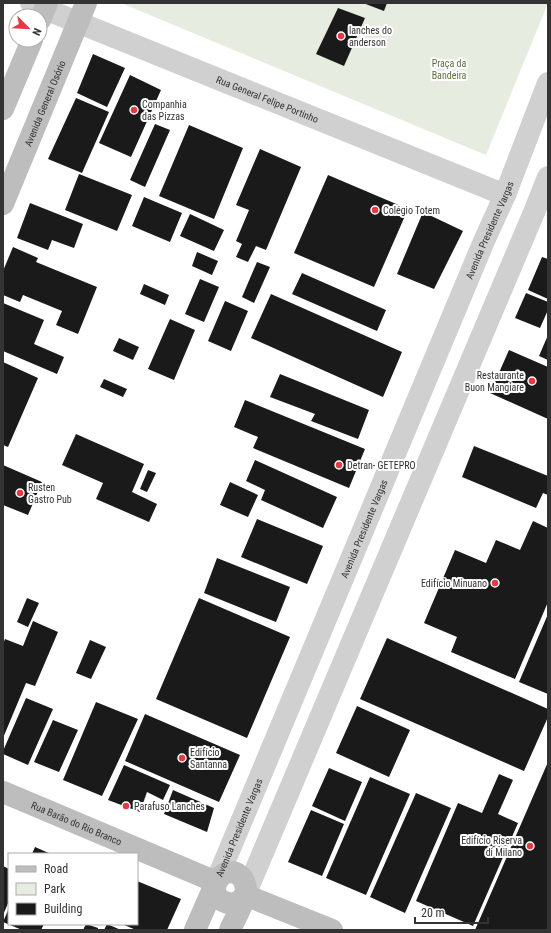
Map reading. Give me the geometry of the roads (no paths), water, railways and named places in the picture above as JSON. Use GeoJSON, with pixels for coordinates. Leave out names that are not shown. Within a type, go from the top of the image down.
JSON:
{"type":"FeatureCollection","features":[{"type":"Feature","properties":{"kind":"main road","name":"Avenida General Osório"},"geometry":{"type":"LineString","coordinates":[[3,204],[82,13]]}},
{"type":"Feature","properties":{"kind":"main road"},"geometry":{"type":"LineString","coordinates":[[3,109],[29,48]]}},
{"type":"Feature","properties":{"kind":"main road","name":"Rua Barão do Rio Branco"},"geometry":{"type":"LineString","coordinates":[[3,792],[216,882]]}},
{"type":"Feature","properties":{"kind":"main road"},"geometry":{"type":"LineString","coordinates":[[216,882],[222,875],[232,872],[241,876],[246,885],[245,895],[230,930]]}},
{"type":"Feature","properties":{"kind":"main road","name":"Avenida Presidente Vargas"},"geometry":{"type":"LineString","coordinates":[[195,930],[216,882]]}},
{"type":"Feature","properties":{"kind":"main road"},"geometry":{"type":"LineString","coordinates":[[245,895],[332,930]]}},
{"type":"Feature","properties":{"kind":"street","name":"Rua General Felipe Portinho"},"geometry":{"type":"LineString","coordinates":[[48,10],[82,13],[505,195]]}},
{"type":"Feature","properties":{"kind":"street","name":"Avenida Presidente Vargas"},"geometry":{"type":"LineString","coordinates":[[216,882],[481,248],[505,195],[548,83]]}},
{"type":"Feature","properties":{"kind":"street"},"geometry":{"type":"LineString","coordinates":[[245,895],[542,213],[548,177]]}},
{"type":"Feature","properties":{"kind":"street"},"geometry":{"type":"LineString","coordinates":[[505,195],[513,185],[519,184],[528,186],[536,198],[542,213]]}},
{"type":"Feature","properties":{"kind":"place","name":"lanches do anderson"},"geometry":{"type":"Point","coordinates":[341,36]}},
{"type":"Feature","properties":{"kind":"place","name":"Companhia das Pizzas"},"geometry":{"type":"Point","coordinates":[134,110]}},
{"type":"Feature","properties":{"kind":"place","name":"Colégio Totem"},"geometry":{"type":"Point","coordinates":[375,210]}},
{"type":"Feature","properties":{"kind":"place","name":"Restaurante Buon Mangiare"},"geometry":{"type":"Point","coordinates":[532,381]}},
{"type":"Feature","properties":{"kind":"place","name":"Detran- GETEPRO"},"geometry":{"type":"Point","coordinates":[339,465]}},
{"type":"Feature","properties":{"kind":"place","name":"Rusten Gastro Pub"},"geometry":{"type":"Point","coordinates":[20,493]}},
{"type":"Feature","properties":{"kind":"place","name":"Edifício Minuano"},"geometry":{"type":"Point","coordinates":[495,583]}},
{"type":"Feature","properties":{"kind":"place","name":"Edifício Santanna"},"geometry":{"type":"Point","coordinates":[182,758]}},
{"type":"Feature","properties":{"kind":"place","name":"Parafuso Lanches"},"geometry":{"type":"Point","coordinates":[126,806]}},
{"type":"Feature","properties":{"kind":"place","name":"Edifício Riserva di Milano"},"geometry":{"type":"Point","coordinates":[530,846]}},
{"type":"Feature","properties":{"kind":"park label","name":"Praça da Bandeira"},"geometry":{"type":"Point","coordinates":[449,68]}}]}
